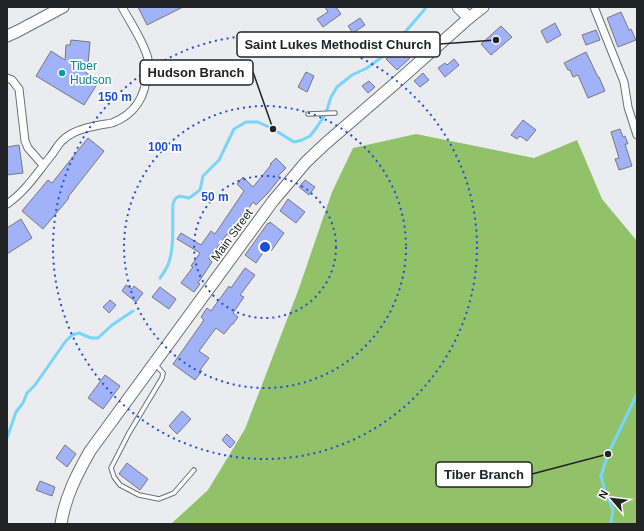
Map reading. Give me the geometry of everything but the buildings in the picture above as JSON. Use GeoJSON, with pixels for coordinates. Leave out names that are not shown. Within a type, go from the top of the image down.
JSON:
{"type":"FeatureCollection","features":[{"type":"Feature","properties":{"kind":"main road"},"geometry":{"type":"LineString","coordinates":[[7,36],[63,7]]}},
{"type":"Feature","properties":{"kind":"main road"},"geometry":{"type":"LineString","coordinates":[[458,7],[468,18]]}},
{"type":"Feature","properties":{"kind":"main road","name":"Main Street"},"geometry":{"type":"LineString","coordinates":[[60,524],[68,495],[78,471],[86,457],[273,201],[306,162],[325,144],[482,7]]}},
{"type":"Feature","properties":{"kind":"street"},"geometry":{"type":"LineString","coordinates":[[7,204],[19,195],[64,139],[76,132],[123,118],[132,111],[141,100],[147,82],[148,60],[144,48],[122,7]]}},
{"type":"Feature","properties":{"kind":"street"},"geometry":{"type":"LineString","coordinates":[[594,7],[624,82],[628,107],[637,135]]}},
{"type":"Feature","properties":{"kind":"street"},"geometry":{"type":"LineString","coordinates":[[7,78],[12,80],[19,89],[25,141],[28,148],[43,165]]}},
{"type":"Feature","properties":{"kind":"lane"},"geometry":{"type":"LineString","coordinates":[[308,114],[335,113]]}},
{"type":"Feature","properties":{"kind":"lane"},"geometry":{"type":"LineString","coordinates":[[154,363],[163,372],[162,378],[129,433],[111,468],[114,477],[120,484],[139,495],[159,499],[174,493],[194,470]]}},
{"type":"Feature","properties":{"kind":"green space"},"geometry":{"type":"Polygon","coordinates":[[[416,134],[534,158],[577,140],[602,199],[637,241],[637,524],[171,524],[208,490],[245,429],[298,291],[332,192],[353,148],[416,134]]]}},
{"type":"Feature","properties":{"kind":"waterway"},"geometry":{"type":"LineString","coordinates":[[160,278],[168,265],[172,251],[173,204],[175,199],[179,196],[189,198],[200,190],[203,176],[219,160],[234,129],[246,122],[258,122],[294,142],[310,136],[326,113],[331,97],[337,87],[352,75],[367,68],[386,54],[425,9]]}},
{"type":"Feature","properties":{"kind":"waterway"},"geometry":{"type":"LineString","coordinates":[[7,438],[16,412],[23,403],[27,393],[35,385],[65,342],[72,335],[79,333],[91,338],[98,338],[112,325],[133,311]]}},
{"type":"Feature","properties":{"kind":"waterway"},"geometry":{"type":"LineString","coordinates":[[611,524],[613,510],[605,492],[601,476],[608,454],[637,394]]}},
{"type":"Feature","properties":{"kind":"place","name":"Saint Lukes Methodist Church"},"geometry":{"type":"Point","coordinates":[496,40]}},
{"type":"Feature","properties":{"kind":"place","name":"Tiber Hudson"},"geometry":{"type":"Point","coordinates":[62,73]}},
{"type":"Feature","properties":{"kind":"place","name":"Hudson Branch"},"geometry":{"type":"Point","coordinates":[273,129]}},
{"type":"Feature","properties":{"kind":"place","name":"Tiber Branch"},"geometry":{"type":"Point","coordinates":[608,454]}}]}
